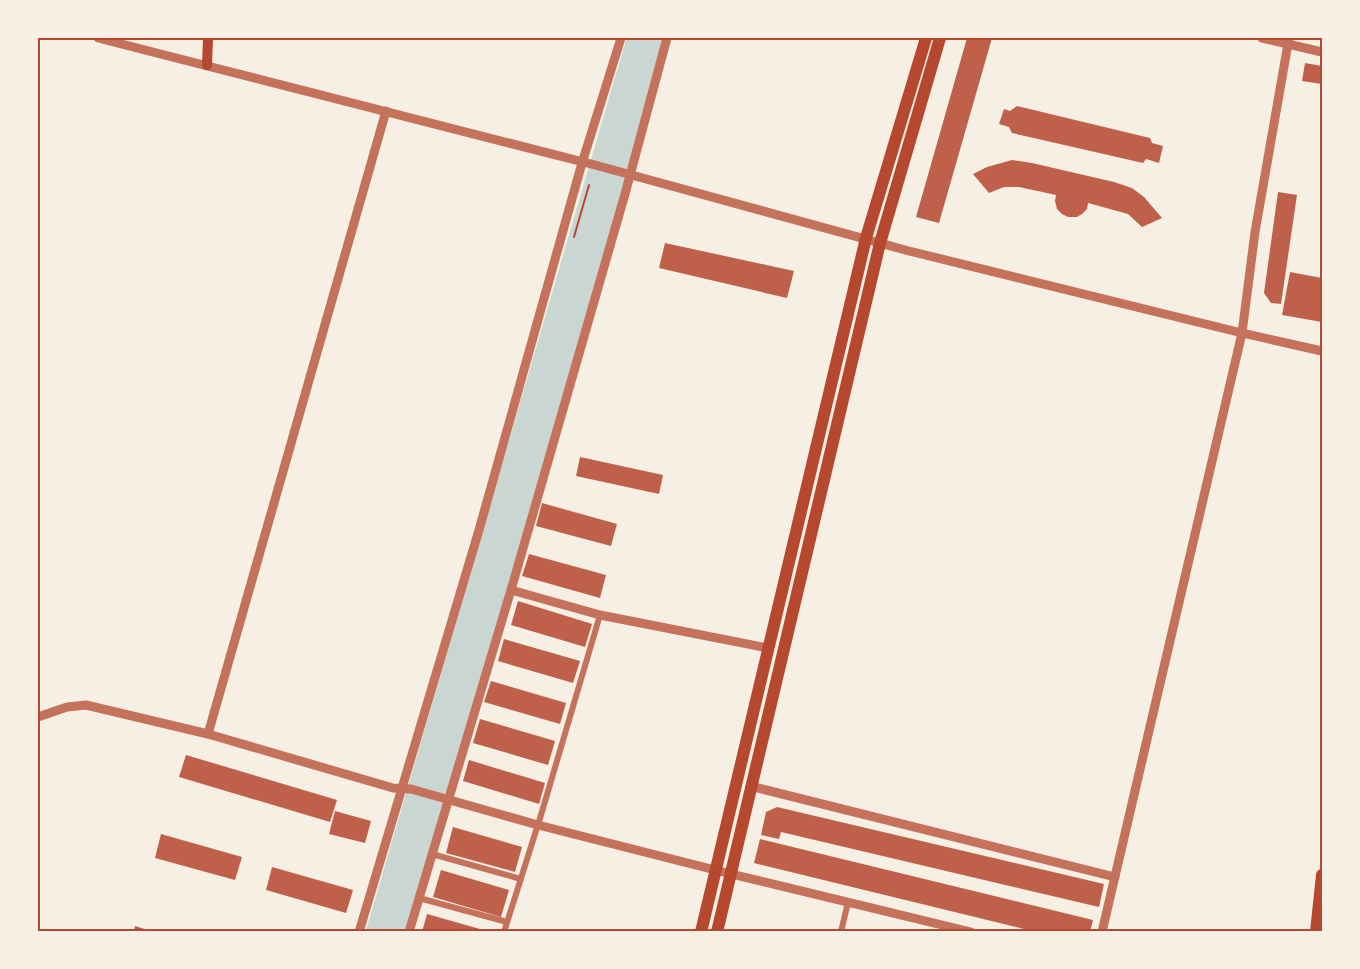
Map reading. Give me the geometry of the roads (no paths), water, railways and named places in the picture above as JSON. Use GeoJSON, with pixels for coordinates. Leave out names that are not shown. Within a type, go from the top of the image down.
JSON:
{"type":"FeatureCollection","features":[{"type":"Feature","properties":{"kind":"main road"},"geometry":{"type":"LineString","coordinates":[[207,65],[208,38]]}},
{"type":"Feature","properties":{"kind":"main road"},"geometry":{"type":"LineString","coordinates":[[701,932],[866,238],[926,38]]}},
{"type":"Feature","properties":{"kind":"main road"},"geometry":{"type":"LineString","coordinates":[[717,932],[880,243],[940,38]]}},
{"type":"Feature","properties":{"kind":"main road"},"geometry":{"type":"LineString","coordinates":[[1316,932],[1323,875]]}},
{"type":"Feature","properties":{"kind":"street"},"geometry":{"type":"LineString","coordinates":[[98,38],[595,165],[880,243],[1323,351]]}},
{"type":"Feature","properties":{"kind":"street"},"geometry":{"type":"LineString","coordinates":[[359,932],[406,788],[582,163],[621,38]]}},
{"type":"Feature","properties":{"kind":"street"},"geometry":{"type":"LineString","coordinates":[[409,932],[432,854],[444,798],[512,590],[626,174],[667,38]]}},
{"type":"Feature","properties":{"kind":"street"},"geometry":{"type":"LineString","coordinates":[[1262,38],[1288,41],[1323,52]]}},
{"type":"Feature","properties":{"kind":"street"},"geometry":{"type":"LineString","coordinates":[[1102,932],[1242,333],[1255,232],[1288,41]]}},
{"type":"Feature","properties":{"kind":"street"},"geometry":{"type":"LineString","coordinates":[[208,735],[386,111]]}},
{"type":"Feature","properties":{"kind":"street"},"geometry":{"type":"LineString","coordinates":[[512,590],[600,615],[768,648]]}},
{"type":"Feature","properties":{"kind":"street"},"geometry":{"type":"LineString","coordinates":[[504,932],[600,615]]}},
{"type":"Feature","properties":{"kind":"street"},"geometry":{"type":"LineString","coordinates":[[38,717],[67,707],[86,705],[208,735],[393,788],[406,788],[538,825],[971,932]]}},
{"type":"Feature","properties":{"kind":"street"},"geometry":{"type":"LineString","coordinates":[[750,786],[1114,877]]}},
{"type":"Feature","properties":{"kind":"street"},"geometry":{"type":"LineString","coordinates":[[432,854],[521,879]]}},
{"type":"Feature","properties":{"kind":"street"},"geometry":{"type":"LineString","coordinates":[[419,898],[507,922]]}},
{"type":"Feature","properties":{"kind":"street"},"geometry":{"type":"LineString","coordinates":[[841,932],[848,902]]}},
{"type":"Feature","properties":{"kind":"waterway"},"geometry":{"type":"LineString","coordinates":[[377,932],[638,38]]}},
{"type":"Feature","properties":{"kind":"waterway"},"geometry":{"type":"LineString","coordinates":[[396,932],[657,38]]}}]}
